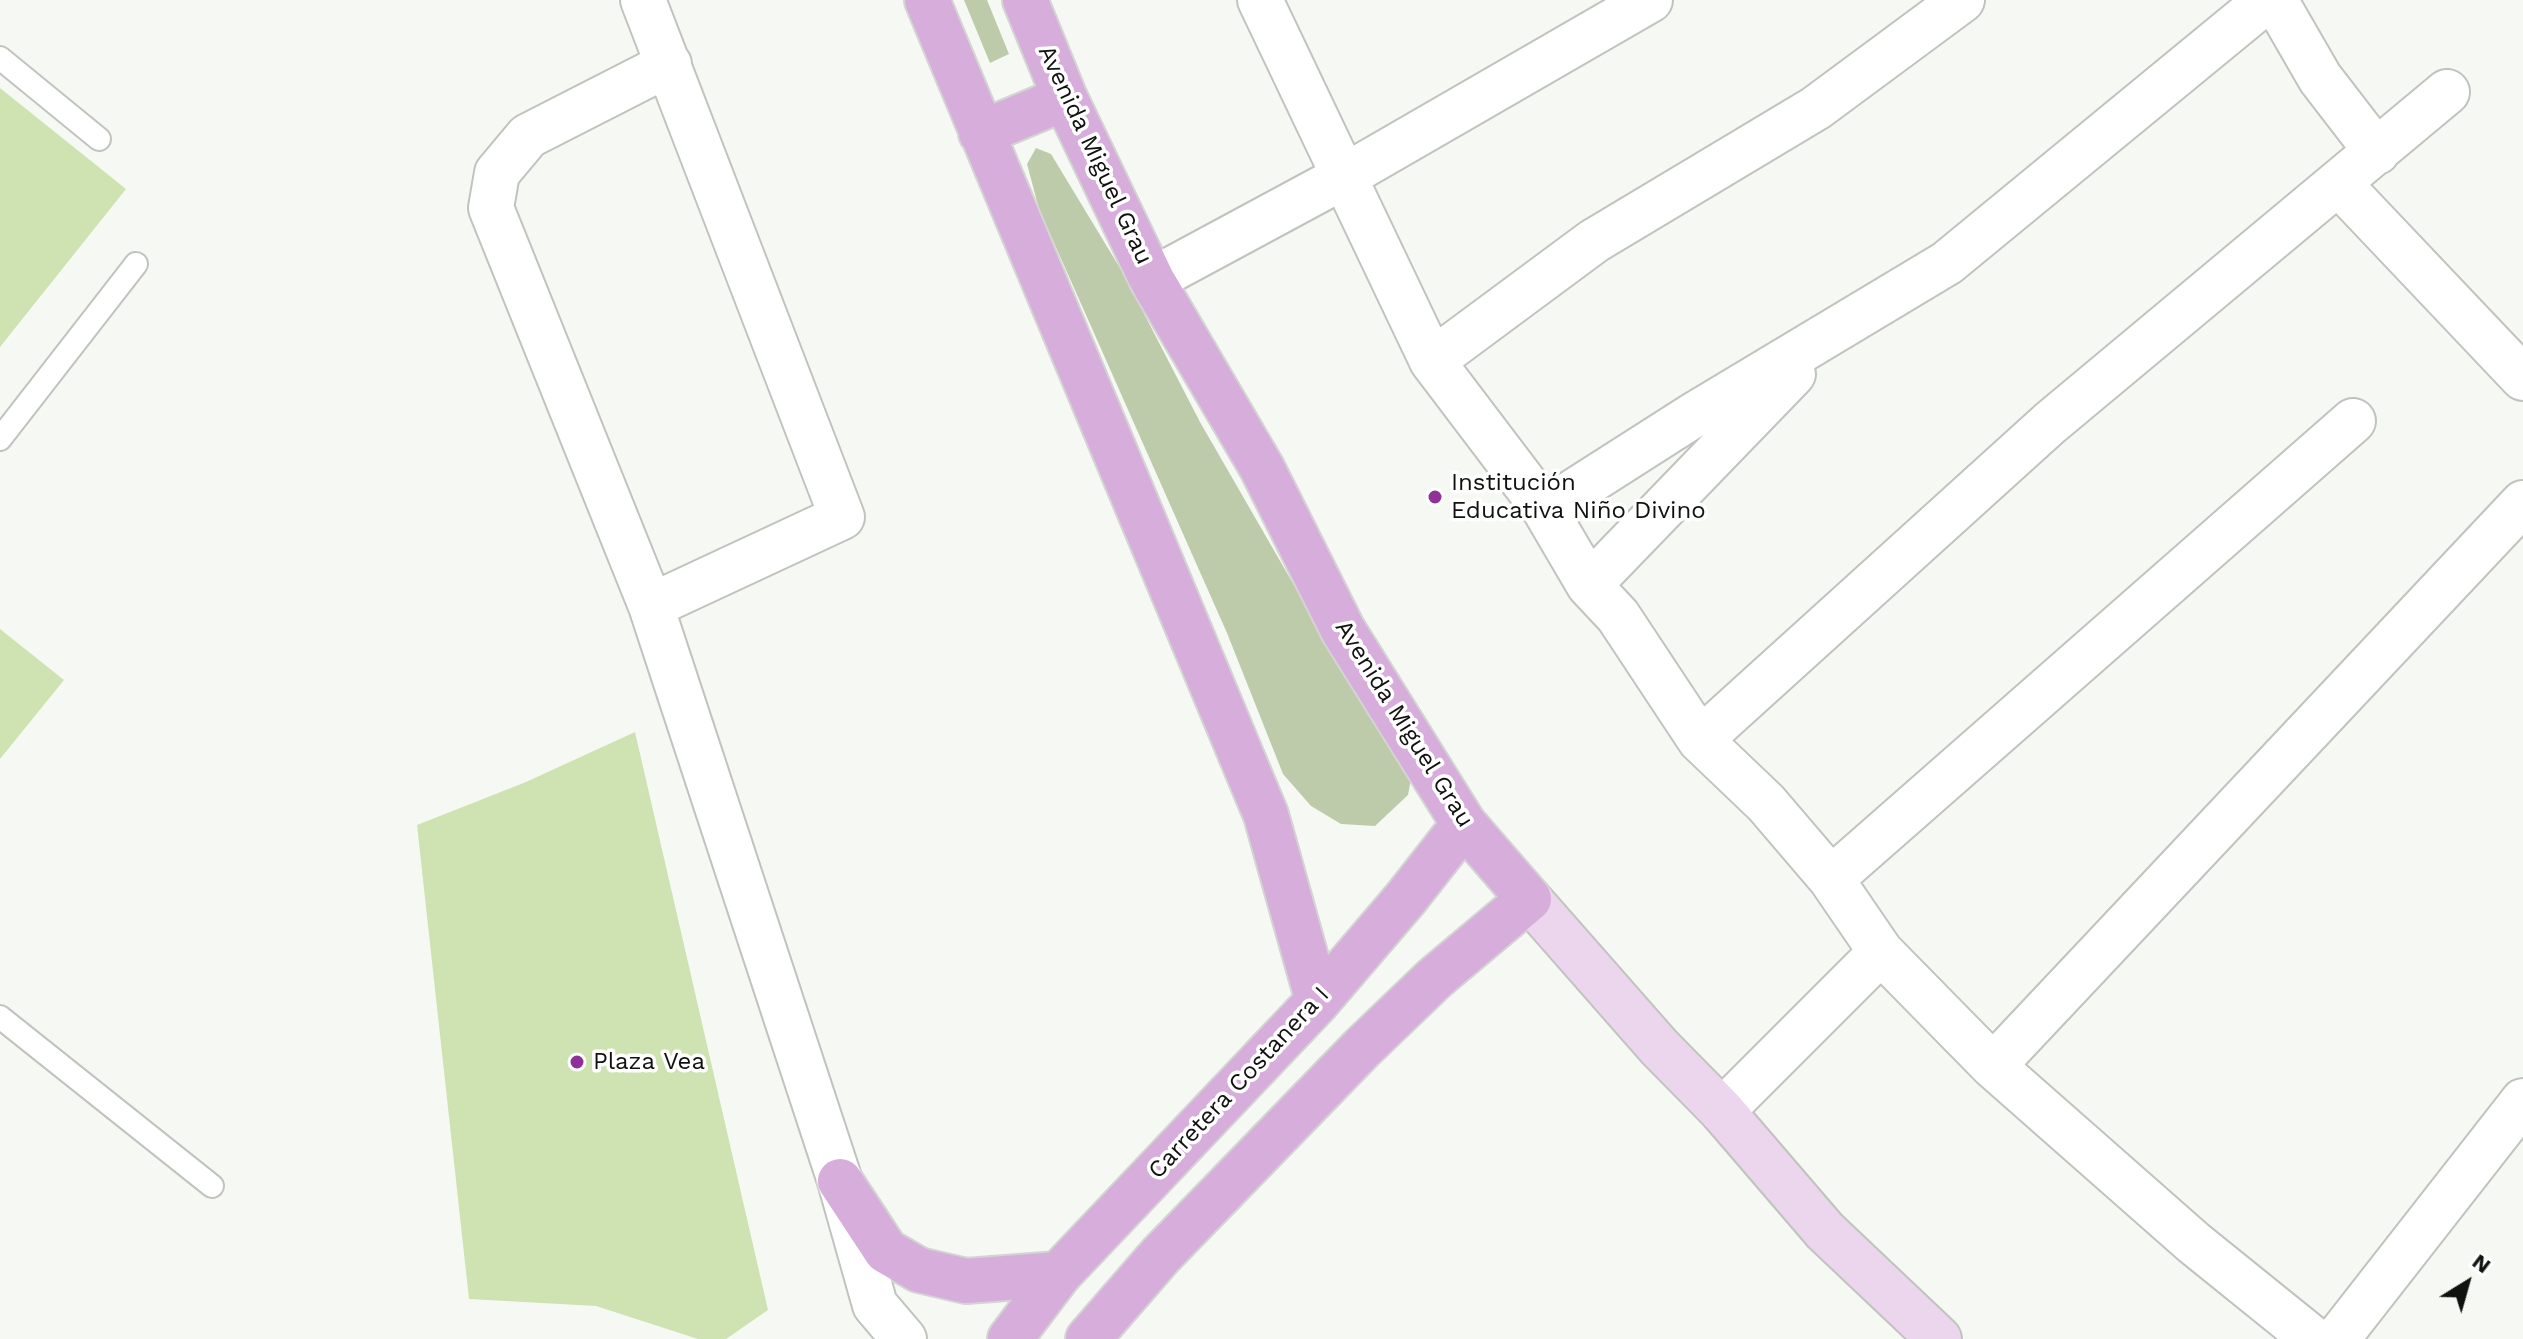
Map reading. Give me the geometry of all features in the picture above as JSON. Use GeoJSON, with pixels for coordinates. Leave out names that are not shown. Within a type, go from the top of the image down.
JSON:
{"type":"FeatureCollection","features":[{"type":"Feature","properties":{"kind":"main road"},"geometry":{"type":"LineString","coordinates":[[927,0],[1266,815],[1318,1001]]}},
{"type":"Feature","properties":{"kind":"main road","name":"Avenida Miguel Grau"},"geometry":{"type":"LineString","coordinates":[[1025,0],[1065,98],[1152,280],[1262,468],[1343,630],[1464,824],[1659,1047],[1722,1111],[1825,1231],[1939,1339]]}},
{"type":"Feature","properties":{"kind":"main road"},"geometry":{"type":"LineString","coordinates":[[981,133],[1065,98]]}},
{"type":"Feature","properties":{"kind":"main road","name":"Carretera Costanera I"},"geometry":{"type":"LineString","coordinates":[[1010,1339],[1059,1274],[1318,1001],[1464,824]]}},
{"type":"Feature","properties":{"kind":"main road"},"geometry":{"type":"LineString","coordinates":[[1088,1339],[1160,1256],[1362,1048],[1435,978],[1529,899]]}},
{"type":"Feature","properties":{"kind":"main road"},"geometry":{"type":"LineString","coordinates":[[840,1181],[886,1251],[919,1270],[966,1281],[1059,1274]]}},
{"type":"Feature","properties":{"kind":"street"},"geometry":{"type":"LineString","coordinates":[[643,0],[842,517],[651,606]]}},
{"type":"Feature","properties":{"kind":"street"},"geometry":{"type":"LineString","coordinates":[[1152,280],[1345,176],[1650,0]]}},
{"type":"Feature","properties":{"kind":"street"},"geometry":{"type":"LineString","coordinates":[[1432,361],[1594,241],[1816,108],[1962,0]]}},
{"type":"Feature","properties":{"kind":"street"},"geometry":{"type":"LineString","coordinates":[[1545,510],[1697,413],[1947,263],[2267,0]]}},
{"type":"Feature","properties":{"kind":"street"},"geometry":{"type":"LineString","coordinates":[[2275,0],[2320,78],[2377,152]]}},
{"type":"Feature","properties":{"kind":"street"},"geometry":{"type":"LineString","coordinates":[[1263,1],[1432,361],[1545,510],[1589,585],[1618,616],[1700,740],[1766,803],[1831,879],[1881,952],[1993,1066],[2194,1243],[2313,1339]]}},
{"type":"Feature","properties":{"kind":"street"},"geometry":{"type":"LineString","coordinates":[[669,64],[528,136],[497,173],[491,208],[651,606],[840,1181],[875,1305],[904,1339]]}},
{"type":"Feature","properties":{"kind":"street"},"geometry":{"type":"LineString","coordinates":[[1700,740],[2050,423],[2447,92]]}},
{"type":"Feature","properties":{"kind":"street"},"geometry":{"type":"LineString","coordinates":[[2339,184],[2523,378]]}},
{"type":"Feature","properties":{"kind":"street"},"geometry":{"type":"LineString","coordinates":[[1589,585],[1830,335]]}},
{"type":"Feature","properties":{"kind":"street"},"geometry":{"type":"LineString","coordinates":[[1831,879],[2353,421]]}},
{"type":"Feature","properties":{"kind":"street"},"geometry":{"type":"LineString","coordinates":[[1993,1066],[2523,503]]}},
{"type":"Feature","properties":{"kind":"street"},"geometry":{"type":"LineString","coordinates":[[1722,1111],[1881,952]]}},
{"type":"Feature","properties":{"kind":"street"},"geometry":{"type":"LineString","coordinates":[[2337,1339],[2523,1101]]}},
{"type":"Feature","properties":{"kind":"lane"},"geometry":{"type":"LineString","coordinates":[[0,58],[99,139]]}},
{"type":"Feature","properties":{"kind":"lane"},"geometry":{"type":"LineString","coordinates":[[0,439],[136,264]]}},
{"type":"Feature","properties":{"kind":"lane"},"geometry":{"type":"LineString","coordinates":[[0,1017],[212,1186]]}},
{"type":"Feature","properties":{"kind":"green space"},"geometry":{"type":"Polygon","coordinates":[[[964,0],[987,0],[1009,54],[990,63],[964,0]]]}},
{"type":"Feature","properties":{"kind":"green space"},"geometry":{"type":"Polygon","coordinates":[[[1036,148],[1051,154],[1123,273],[1200,422],[1302,599],[1407,730],[1413,768],[1408,795],[1375,826],[1341,824],[1311,806],[1283,774],[1227,633],[1039,209],[1027,164],[1036,148]]]}},
{"type":"Feature","properties":{"kind":"building"},"geometry":{"type":"Polygon","coordinates":[[[0,88],[126,189],[0,347],[0,88]]]}},
{"type":"Feature","properties":{"kind":"building"},"geometry":{"type":"Polygon","coordinates":[[[0,629],[64,680],[0,759],[0,629]]]}},
{"type":"Feature","properties":{"kind":"building","name":"Plaza Vea"},"geometry":{"type":"Polygon","coordinates":[[[635,732],[768,1310],[726,1339],[698,1339],[596,1306],[469,1299],[417,825],[526,782],[635,732]]]}},
{"type":"Feature","properties":{"kind":"place","name":"Institución Educativa Niño Divino"},"geometry":{"type":"Point","coordinates":[1435,497]}},
{"type":"Feature","properties":{"kind":"place","name":"Plaza Vea"},"geometry":{"type":"Point","coordinates":[577,1062]}}]}
